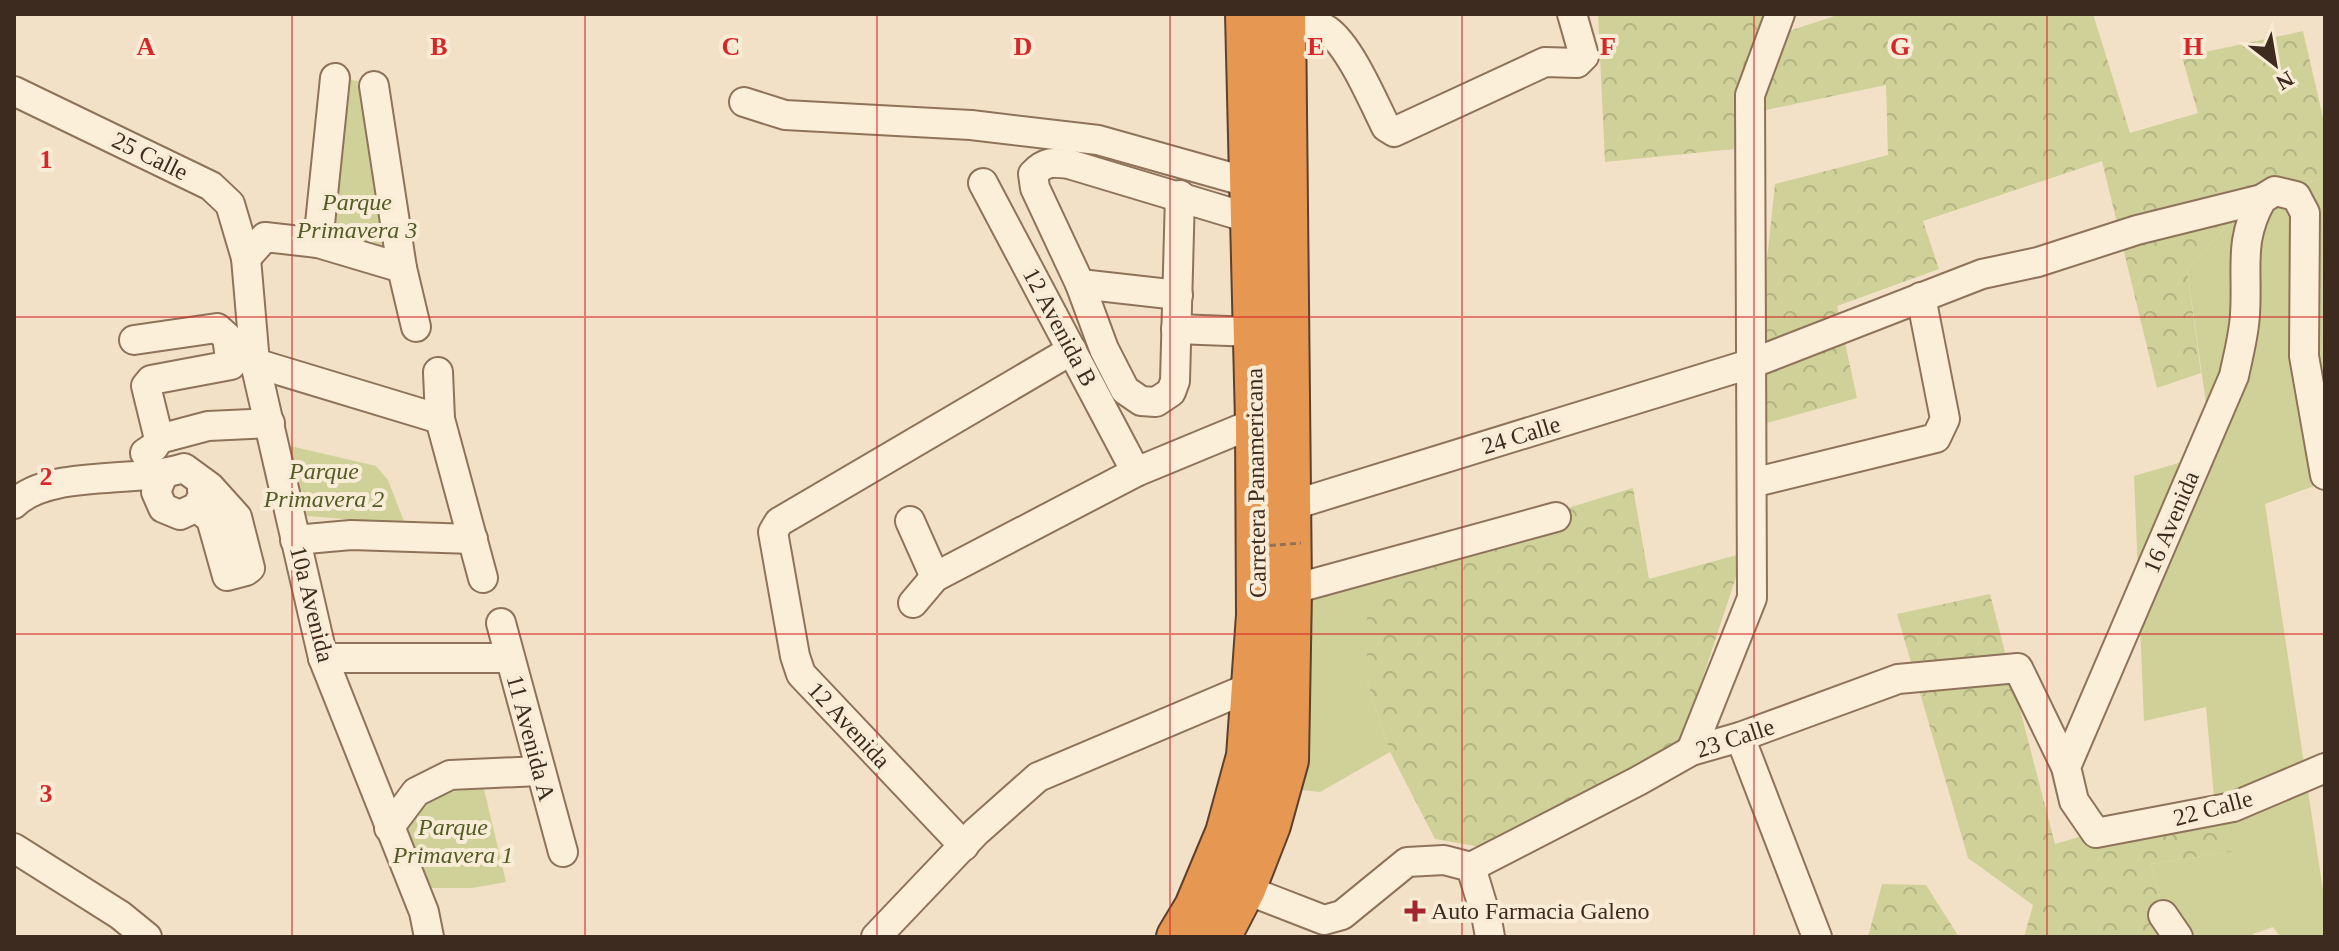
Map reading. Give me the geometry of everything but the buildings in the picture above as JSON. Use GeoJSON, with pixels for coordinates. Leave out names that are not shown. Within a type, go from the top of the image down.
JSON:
{"type":"FeatureCollection","features":[{"type":"Feature","properties":{"kind":"highway","name":"Carretera Panamericana"},"geometry":{"type":"LineString","coordinates":[[1178,937],[1196,907],[1227,833],[1248,756],[1258,615],[1252,201],[1272,16]]}},
{"type":"Feature","properties":{"kind":"highway","name":"Carretera Panamericana"},"geometry":{"type":"LineString","coordinates":[[1219,937],[1244,889],[1269,825],[1287,760],[1290,590],[1295,525],[1272,16]]}},
{"type":"Feature","properties":{"kind":"street"},"geometry":{"type":"LineString","coordinates":[[1272,16],[1319,25],[1329,31],[1340,43],[1386,127],[1394,132],[1545,62],[1577,63],[1584,56],[1572,14]]}},
{"type":"Feature","properties":{"kind":"street"},"geometry":{"type":"LineString","coordinates":[[1691,751],[1752,598],[1750,95],[1780,14]]}},
{"type":"Feature","properties":{"kind":"street"},"geometry":{"type":"LineString","coordinates":[[318,243],[335,78]]}},
{"type":"Feature","properties":{"kind":"street"},"geometry":{"type":"LineString","coordinates":[[374,86],[402,268],[416,327]]}},
{"type":"Feature","properties":{"kind":"street","name":"25 Calle"},"geometry":{"type":"LineString","coordinates":[[14,91],[211,186],[230,204],[246,258]]}},
{"type":"Feature","properties":{"kind":"street"},"geometry":{"type":"LineString","coordinates":[[744,102],[785,115],[971,125],[1098,140],[1252,201]]}},
{"type":"Feature","properties":{"kind":"street"},"geometry":{"type":"LineString","coordinates":[[1180,195],[1175,381],[1171,392],[1156,402],[1141,401],[1125,390],[1104,349],[1080,284],[1035,188],[1033,174],[1050,161],[1180,195],[1252,201]]}},
{"type":"Feature","properties":{"kind":"street","name":"12 Avenida B"},"geometry":{"type":"LineString","coordinates":[[983,183],[1136,472]]}},
{"type":"Feature","properties":{"kind":"street","name":"24 Calle"},"geometry":{"type":"LineString","coordinates":[[1295,525],[1753,363],[1982,274],[2038,262],[2137,230],[2262,199],[2275,191],[2296,196],[2305,213],[2304,356],[2325,475]]}},
{"type":"Feature","properties":{"kind":"street","name":"16 Avenida"},"geometry":{"type":"LineString","coordinates":[[2066,767],[2234,376],[2245,316],[2246,235],[2262,199]]}},
{"type":"Feature","properties":{"kind":"street"},"geometry":{"type":"LineString","coordinates":[[246,258],[265,237],[318,243],[402,268]]}},
{"type":"Feature","properties":{"kind":"street","name":"10a Avenida"},"geometry":{"type":"LineString","coordinates":[[246,258],[255,363],[323,658],[424,912],[429,937]]}},
{"type":"Feature","properties":{"kind":"street"},"geometry":{"type":"LineString","coordinates":[[1080,284],[1178,295]]}},
{"type":"Feature","properties":{"kind":"street"},"geometry":{"type":"LineString","coordinates":[[1752,483],[1936,438],[1945,419],[1921,297]]}},
{"type":"Feature","properties":{"kind":"street"},"geometry":{"type":"LineString","coordinates":[[134,340],[217,328],[227,337],[231,365],[151,380],[146,386],[152,446],[208,426],[270,423]]}},
{"type":"Feature","properties":{"kind":"street"},"geometry":{"type":"LineString","coordinates":[[1176,329],[1254,332]]}},
{"type":"Feature","properties":{"kind":"street","name":"12 Avenida"},"geometry":{"type":"LineString","coordinates":[[964,846],[801,674],[795,656],[773,532],[779,522],[1072,350]]}},
{"type":"Feature","properties":{"kind":"street"},"geometry":{"type":"LineString","coordinates":[[255,363],[440,419]]}},
{"type":"Feature","properties":{"kind":"street"},"geometry":{"type":"LineString","coordinates":[[438,372],[440,419],[483,578]]}},
{"type":"Feature","properties":{"kind":"street"},"geometry":{"type":"LineString","coordinates":[[913,603],[935,577],[1136,472],[1257,422]]}},
{"type":"Feature","properties":{"kind":"street"},"geometry":{"type":"LineString","coordinates":[[14,504],[21,497],[51,484],[163,475],[184,468],[199,494],[180,515],[163,508],[156,492],[163,475]]}},
{"type":"Feature","properties":{"kind":"street"},"geometry":{"type":"LineString","coordinates":[[1290,590],[1556,517]]}},
{"type":"Feature","properties":{"kind":"street"},"geometry":{"type":"LineString","coordinates":[[910,521],[935,577]]}},
{"type":"Feature","properties":{"kind":"street"},"geometry":{"type":"LineString","coordinates":[[295,540],[351,535],[473,539]]}},
{"type":"Feature","properties":{"kind":"street","name":"11 Avenida A"},"geometry":{"type":"LineString","coordinates":[[501,623],[563,852]]}},
{"type":"Feature","properties":{"kind":"street"},"geometry":{"type":"LineString","coordinates":[[323,658],[510,658]]}},
{"type":"Feature","properties":{"kind":"street","name":"23 Calle"},"geometry":{"type":"LineString","coordinates":[[1471,867],[1691,751],[1740,737],[1898,679],[2018,668],[2066,767]]}},
{"type":"Feature","properties":{"kind":"street"},"geometry":{"type":"LineString","coordinates":[[876,937],[976,832],[1038,777],[1253,686]]}},
{"type":"Feature","properties":{"kind":"street"},"geometry":{"type":"LineString","coordinates":[[1740,737],[1817,937]]}},
{"type":"Feature","properties":{"kind":"street","name":"22 Calle"},"geometry":{"type":"LineString","coordinates":[[2066,767],[2074,801],[2096,833],[2233,807],[2325,768]]}},
{"type":"Feature","properties":{"kind":"street"},"geometry":{"type":"LineString","coordinates":[[389,828],[416,792],[450,775],[539,771]]}},
{"type":"Feature","properties":{"kind":"street"},"geometry":{"type":"LineString","coordinates":[[14,848],[120,915],[147,937]]}},
{"type":"Feature","properties":{"kind":"street"},"geometry":{"type":"LineString","coordinates":[[1244,889],[1324,920],[1342,915],[1407,862],[1444,860],[1471,867],[1490,937]]}},
{"type":"Feature","properties":{"kind":"path"},"geometry":{"type":"LineString","coordinates":[[1250,547],[1295,525]]}},
{"type":"Feature","properties":{"kind":"green space"},"geometry":{"type":"Polygon","coordinates":[[[1598,14],[1774,14],[1773,36],[1841,14],[2093,14],[2130,133],[2198,113],[2182,57],[2303,31],[2325,126],[2325,178],[2282,189],[2222,231],[2187,269],[2201,373],[2157,388],[2102,161],[1923,221],[1939,269],[1837,306],[1857,398],[1749,428],[1775,184],[1888,155],[1886,85],[1742,115],[1744,148],[1605,162],[1598,14]]]}},
{"type":"Feature","properties":{"kind":"green space","name":"Parque Primavera 3"},"geometry":{"type":"Polygon","coordinates":[[[339,77],[371,84],[396,261],[323,239],[339,77]]]}},
{"type":"Feature","properties":{"kind":"green space"},"geometry":{"type":"Polygon","coordinates":[[[2325,178],[2325,482],[2265,504],[2325,904],[2325,937],[2280,937],[2273,927],[2253,934],[2254,937],[2169,937],[2151,864],[2241,850],[2214,797],[2206,707],[2144,721],[2134,476],[2213,453],[2187,269],[2222,231],[2283,189],[2325,178]]]}},
{"type":"Feature","properties":{"kind":"green space","name":"Parque Primavera 2"},"geometry":{"type":"Polygon","coordinates":[[[286,445],[376,466],[388,480],[405,524],[295,515],[286,445]]]}},
{"type":"Feature","properties":{"kind":"green space"},"geometry":{"type":"Polygon","coordinates":[[[1633,488],[1649,579],[1744,553],[1680,746],[1480,847],[1435,839],[1390,752],[1367,681],[1367,617],[1396,561],[1633,488]]]}},
{"type":"Feature","properties":{"kind":"green space"},"geometry":{"type":"Polygon","coordinates":[[[1396,561],[1367,681],[1390,752],[1320,792],[1293,789],[1310,587],[1396,561]]]}},
{"type":"Feature","properties":{"kind":"green space"},"geometry":{"type":"Polygon","coordinates":[[[1990,594],[2055,844],[2214,797],[2242,850],[2151,864],[2169,937],[2024,937],[2033,905],[1968,858],[1897,614],[1990,594]]]}},
{"type":"Feature","properties":{"kind":"green space","name":"Parque Primavera 1"},"geometry":{"type":"Polygon","coordinates":[[[484,789],[506,882],[472,888],[426,888],[408,839],[408,824],[417,812],[444,792],[484,789]]]}},
{"type":"Feature","properties":{"kind":"green space"},"geometry":{"type":"Polygon","coordinates":[[[1882,884],[1926,885],[1959,937],[1868,937],[1882,884]]]}},
{"type":"Feature","properties":{"kind":"place","name":"Auto Farmacia Galeno"},"geometry":{"type":"Point","coordinates":[1415,911]}}]}
